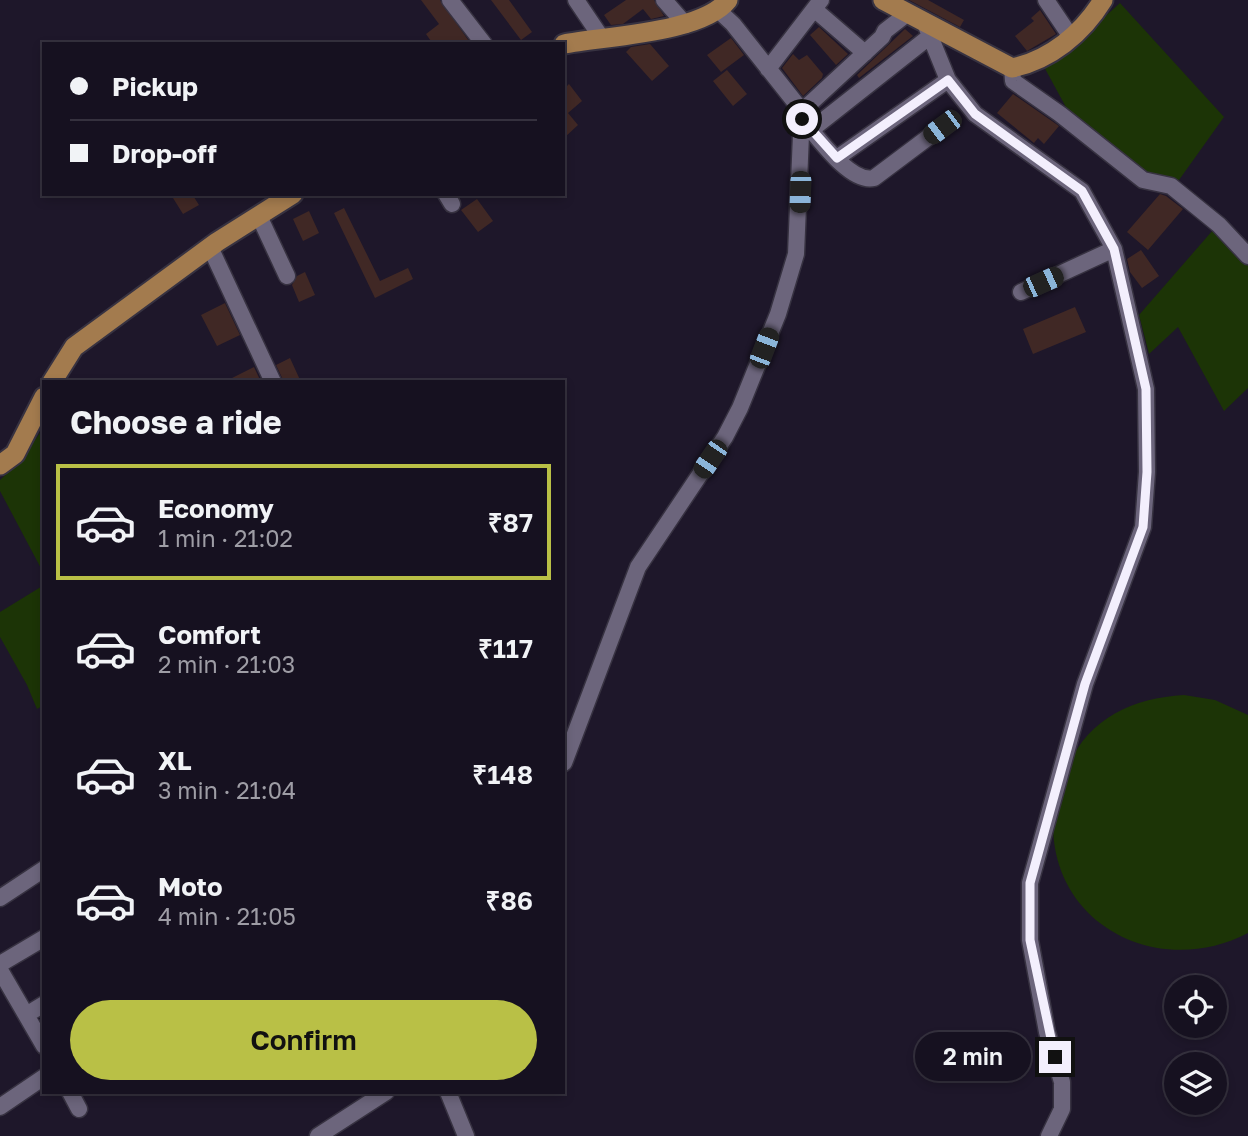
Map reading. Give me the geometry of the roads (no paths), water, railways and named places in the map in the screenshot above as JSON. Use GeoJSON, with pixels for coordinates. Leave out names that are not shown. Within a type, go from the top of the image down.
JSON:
{"type":"FeatureCollection","features":[{"type":"Feature","properties":{"kind":"main road"},"geometry":{"type":"LineString","coordinates":[[883,0],[920,24],[1012,68],[1035,63],[1049,55],[1071,37],[1103,0]]}},
{"type":"Feature","properties":{"kind":"main road"},"geometry":{"type":"LineString","coordinates":[[565,44],[686,25],[724,5]]}},
{"type":"Feature","properties":{"kind":"main road"},"geometry":{"type":"LineString","coordinates":[[53,380],[74,347],[211,247],[290,196]]}},
{"type":"Feature","properties":{"kind":"main road"},"geometry":{"type":"LineString","coordinates":[[0,465],[15,454],[42,401]]}},
{"type":"Feature","properties":{"kind":"street"},"geometry":{"type":"LineString","coordinates":[[450,0],[482,42]]}},
{"type":"Feature","properties":{"kind":"street"},"geometry":{"type":"LineString","coordinates":[[576,0],[601,37]]}},
{"type":"Feature","properties":{"kind":"street"},"geometry":{"type":"LineString","coordinates":[[664,0],[686,25]]}},
{"type":"Feature","properties":{"kind":"street"},"geometry":{"type":"LineString","coordinates":[[1046,0],[1071,37]]}},
{"type":"Feature","properties":{"kind":"street"},"geometry":{"type":"LineString","coordinates":[[724,5],[805,120],[837,158],[858,177],[867,180],[874,178],[942,127]]}},
{"type":"Feature","properties":{"kind":"street"},"geometry":{"type":"LineString","coordinates":[[768,69],[817,5],[865,53]]}},
{"type":"Feature","properties":{"kind":"street"},"geometry":{"type":"LineString","coordinates":[[565,759],[638,567],[725,437],[740,408],[778,314],[796,254],[805,120],[885,31],[920,24]]}},
{"type":"Feature","properties":{"kind":"street"},"geometry":{"type":"LineString","coordinates":[[920,24],[948,80],[975,114],[1082,191],[1114,249],[1146,389],[1147,472],[1143,527],[1085,684],[1030,883],[1030,940],[1047,1032],[1062,1082],[1062,1109],[1049,1136]]}},
{"type":"Feature","properties":{"kind":"street"},"geometry":{"type":"LineString","coordinates":[[805,120],[920,24]]}},
{"type":"Feature","properties":{"kind":"street"},"geometry":{"type":"LineString","coordinates":[[1012,68],[1013,81],[1060,114],[1143,180],[1171,186],[1219,225],[1248,256]]}},
{"type":"Feature","properties":{"kind":"street"},"geometry":{"type":"LineString","coordinates":[[837,158],[948,80]]}},
{"type":"Feature","properties":{"kind":"street"},"geometry":{"type":"LineString","coordinates":[[259,216],[287,275]]}},
{"type":"Feature","properties":{"kind":"street"},"geometry":{"type":"LineString","coordinates":[[211,247],[272,380]]}},
{"type":"Feature","properties":{"kind":"street"},"geometry":{"type":"LineString","coordinates":[[1021,292],[1114,249]]}},
{"type":"Feature","properties":{"kind":"street"},"geometry":{"type":"LineString","coordinates":[[0,898],[42,870]]}},
{"type":"Feature","properties":{"kind":"street"},"geometry":{"type":"LineString","coordinates":[[0,964],[42,940]]}},
{"type":"Feature","properties":{"kind":"street"},"geometry":{"type":"LineString","coordinates":[[0,970],[42,1042]]}},
{"type":"Feature","properties":{"kind":"street"},"geometry":{"type":"LineString","coordinates":[[26,1014],[42,1005]]}},
{"type":"Feature","properties":{"kind":"street"},"geometry":{"type":"LineString","coordinates":[[0,1107],[42,1078]]}},
{"type":"Feature","properties":{"kind":"street"},"geometry":{"type":"LineString","coordinates":[[71,1094],[79,1109]]}},
{"type":"Feature","properties":{"kind":"street"},"geometry":{"type":"LineString","coordinates":[[317,1136],[383,1094]]}},
{"type":"Feature","properties":{"kind":"street"},"geometry":{"type":"LineString","coordinates":[[449,1094],[466,1136]]}}]}
